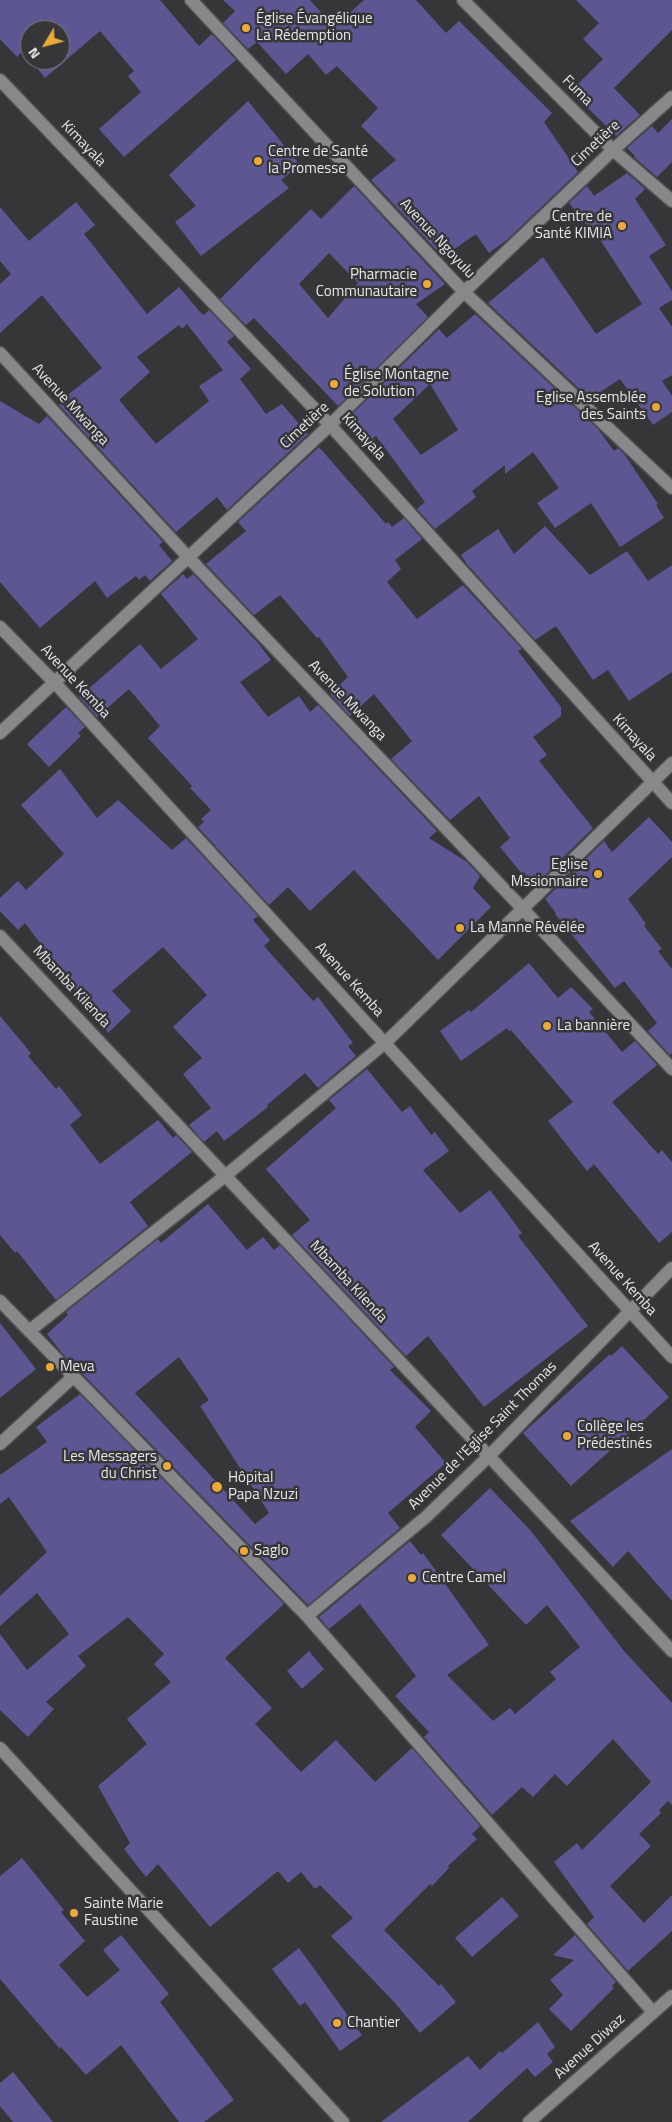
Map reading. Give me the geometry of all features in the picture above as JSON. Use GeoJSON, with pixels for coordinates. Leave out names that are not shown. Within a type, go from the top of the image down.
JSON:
{"type":"FeatureCollection","features":[{"type":"Feature","properties":{"kind":"street","name":"Avenue Ngoyulu"},"geometry":{"type":"LineString","coordinates":[[191,0],[464,292],[672,488]]}},
{"type":"Feature","properties":{"kind":"street","name":"Fuma"},"geometry":{"type":"LineString","coordinates":[[463,0],[613,150],[672,202]]}},
{"type":"Feature","properties":{"kind":"street","name":"Kimayala"},"geometry":{"type":"LineString","coordinates":[[0,80],[330,425],[672,803]]}},
{"type":"Feature","properties":{"kind":"street","name":"Cimetière"},"geometry":{"type":"LineString","coordinates":[[0,733],[330,425],[464,292],[613,150],[672,98]]}},
{"type":"Feature","properties":{"kind":"street","name":"Avenue Mwanga"},"geometry":{"type":"LineString","coordinates":[[0,353],[188,557],[522,908],[672,1069]]}},
{"type":"Feature","properties":{"kind":"street","name":"Avenue Kemba"},"geometry":{"type":"LineString","coordinates":[[0,628],[55,683],[672,1357]]}},
{"type":"Feature","properties":{"kind":"street"},"geometry":{"type":"LineString","coordinates":[[29,1331],[226,1176],[385,1043],[672,763]]}},
{"type":"Feature","properties":{"kind":"street","name":"Mbamba Kilenda"},"geometry":{"type":"LineString","coordinates":[[0,936],[672,1651]]}},
{"type":"Feature","properties":{"kind":"street","name":"Avenue de l'Eglise Saint Thomas"},"geometry":{"type":"LineString","coordinates":[[307,1616],[426,1517],[489,1456],[672,1268]]}},
{"type":"Feature","properties":{"kind":"street"},"geometry":{"type":"LineString","coordinates":[[0,1301],[307,1616],[653,2012]]}},
{"type":"Feature","properties":{"kind":"street"},"geometry":{"type":"LineString","coordinates":[[0,1444],[74,1376]]}},
{"type":"Feature","properties":{"kind":"street"},"geometry":{"type":"LineString","coordinates":[[0,1748],[343,2122]]}},
{"type":"Feature","properties":{"kind":"street","name":"Avenue Diwaz"},"geometry":{"type":"LineString","coordinates":[[529,2122],[672,1996]]}},
{"type":"Feature","properties":{"kind":"building"},"geometry":{"type":"Polygon","coordinates":[[[0,0],[160,0],[199,46],[212,34],[236,60],[124,157],[99,129],[141,92],[128,76],[134,71],[100,31],[70,57],[70,20],[20,20],[20,54],[17,57],[0,39],[0,0]]]}},
{"type":"Feature","properties":{"kind":"building"},"geometry":{"type":"Polygon","coordinates":[[[223,0],[310,0],[334,27],[364,0],[416,0],[446,33],[459,21],[552,113],[544,122],[578,172],[508,239],[489,253],[476,234],[443,257],[371,180],[396,160],[361,126],[378,108],[337,66],[326,75],[308,54],[286,74],[257,42],[248,49],[223,23],[235,11],[223,0]]]}},
{"type":"Feature","properties":{"kind":"building"},"geometry":{"type":"Polygon","coordinates":[[[576,0],[672,0],[672,30],[614,88],[640,115],[616,136],[571,91],[603,59],[583,39],[599,23],[576,0]]]}},
{"type":"Feature","properties":{"kind":"building"},"geometry":{"type":"Polygon","coordinates":[[[39,70],[54,70],[45,78],[39,70]]]}},
{"type":"Feature","properties":{"kind":"building"},"geometry":{"type":"Polygon","coordinates":[[[248,101],[300,165],[281,180],[289,188],[201,256],[175,222],[196,206],[169,175],[248,101]]]}},
{"type":"Feature","properties":{"kind":"building"},"geometry":{"type":"Polygon","coordinates":[[[672,119],[672,162],[657,177],[634,157],[627,148],[652,126],[658,133],[672,119]]]}},
{"type":"Feature","properties":{"kind":"building"},"geometry":{"type":"Polygon","coordinates":[[[627,173],[645,189],[635,199],[666,245],[649,256],[672,291],[672,300],[659,308],[672,327],[672,375],[662,381],[672,396],[672,412],[653,425],[620,379],[590,399],[488,303],[543,257],[596,334],[642,304],[595,232],[593,233],[569,203],[587,186],[594,196],[627,173]]]}},
{"type":"Feature","properties":{"kind":"building"},"geometry":{"type":"Polygon","coordinates":[[[354,186],[445,284],[416,304],[428,317],[338,406],[254,318],[246,325],[220,299],[311,209],[321,219],[354,186]],[[329,253],[299,284],[328,318],[358,283],[329,253]]]}},
{"type":"Feature","properties":{"kind":"building"},"geometry":{"type":"Polygon","coordinates":[[[76,202],[95,225],[84,234],[147,314],[179,287],[200,312],[204,315],[209,310],[234,336],[227,342],[251,369],[240,379],[266,414],[282,404],[308,434],[227,510],[217,497],[176,532],[59,405],[69,394],[102,368],[42,295],[0,333],[0,284],[11,274],[0,261],[0,207],[29,241],[76,202]],[[187,324],[182,329],[179,325],[137,357],[150,372],[119,400],[156,444],[209,401],[199,386],[223,370],[187,324]]]}},
{"type":"Feature","properties":{"kind":"building"},"geometry":{"type":"Polygon","coordinates":[[[475,314],[598,429],[614,451],[618,448],[624,454],[658,504],[656,505],[664,518],[620,547],[591,503],[555,528],[537,503],[559,488],[533,452],[505,474],[505,465],[472,491],[476,497],[435,529],[417,509],[425,502],[376,436],[371,440],[349,417],[439,329],[447,338],[475,314]],[[430,384],[393,419],[421,455],[458,430],[430,384]]]}},
{"type":"Feature","properties":{"kind":"building"},"geometry":{"type":"Polygon","coordinates":[[[0,401],[39,424],[47,416],[163,542],[159,545],[172,561],[150,581],[145,575],[139,580],[136,576],[107,598],[95,581],[40,628],[0,582],[0,401]]]}},
{"type":"Feature","properties":{"kind":"building"},"geometry":{"type":"Polygon","coordinates":[[[319,447],[386,524],[388,522],[392,527],[404,518],[422,539],[395,560],[401,569],[387,582],[417,619],[463,585],[522,649],[518,651],[561,707],[561,716],[533,737],[547,755],[539,761],[593,828],[534,886],[524,872],[522,874],[500,847],[510,838],[479,796],[450,820],[391,759],[412,741],[374,694],[350,716],[330,694],[348,677],[319,637],[317,638],[280,595],[254,615],[206,564],[246,531],[238,522],[319,447]]]}},
{"type":"Feature","properties":{"kind":"building"},"geometry":{"type":"Polygon","coordinates":[[[545,526],[590,575],[627,551],[648,581],[672,565],[672,672],[629,701],[608,670],[593,680],[556,626],[535,640],[461,555],[498,529],[514,554],[545,526]]]}},
{"type":"Feature","properties":{"kind":"building"},"geometry":{"type":"Polygon","coordinates":[[[183,574],[187,579],[193,574],[259,644],[271,660],[240,682],[268,717],[299,696],[310,712],[318,705],[437,831],[429,838],[467,862],[480,876],[473,888],[491,907],[438,960],[354,870],[310,911],[288,887],[269,905],[198,827],[204,822],[201,819],[211,810],[190,788],[192,786],[148,738],[160,726],[129,689],[97,717],[79,697],[140,644],[161,669],[198,639],[161,594],[183,574]]]}},
{"type":"Feature","properties":{"kind":"building"},"geometry":{"type":"Polygon","coordinates":[[[66,707],[85,727],[78,733],[81,736],[49,767],[27,744],[66,707]]]}},
{"type":"Feature","properties":{"kind":"building"},"geometry":{"type":"Polygon","coordinates":[[[60,769],[97,818],[118,800],[172,850],[186,838],[258,916],[253,920],[270,940],[264,946],[313,1001],[318,997],[353,1043],[348,1046],[356,1056],[318,1088],[305,1073],[267,1105],[268,1107],[224,1141],[217,1131],[204,1142],[189,1125],[211,1108],[183,1074],[202,1058],[173,1027],[207,995],[163,947],[112,991],[131,1011],[108,1033],[25,923],[18,930],[0,911],[0,898],[18,881],[26,890],[64,854],[21,805],[60,769]]]}},
{"type":"Feature","properties":{"kind":"building"},"geometry":{"type":"Polygon","coordinates":[[[649,817],[672,842],[672,857],[628,899],[646,924],[644,926],[662,949],[658,951],[672,969],[672,1053],[670,1055],[648,1031],[657,1023],[624,981],[615,988],[545,899],[604,841],[612,852],[649,817]]]}},
{"type":"Feature","properties":{"kind":"building"},"geometry":{"type":"Polygon","coordinates":[[[529,963],[558,998],[571,987],[593,1009],[589,1012],[622,1052],[635,1041],[657,1065],[612,1102],[658,1154],[662,1150],[672,1162],[672,1232],[659,1243],[594,1164],[587,1171],[548,1121],[573,1102],[511,1030],[509,1031],[507,1028],[461,1061],[440,1031],[469,1010],[471,1012],[529,963]]]}},
{"type":"Feature","properties":{"kind":"building"},"geometry":{"type":"Polygon","coordinates":[[[0,1016],[31,1053],[28,1056],[56,1089],[59,1086],[82,1115],[70,1125],[100,1164],[158,1120],[173,1138],[176,1135],[192,1152],[130,1202],[148,1226],[56,1300],[17,1251],[15,1253],[0,1235],[0,1016]]]}},
{"type":"Feature","properties":{"kind":"building"},"geometry":{"type":"Polygon","coordinates":[[[367,1069],[402,1112],[410,1106],[431,1135],[435,1132],[449,1151],[423,1170],[460,1213],[490,1190],[522,1233],[518,1236],[588,1326],[484,1407],[428,1336],[406,1356],[292,1235],[310,1220],[266,1169],[336,1108],[329,1100],[367,1069]]]}},
{"type":"Feature","properties":{"kind":"building"},"geometry":{"type":"Polygon","coordinates":[[[208,1204],[247,1250],[263,1237],[274,1250],[280,1245],[394,1367],[390,1370],[431,1411],[415,1427],[446,1463],[388,1513],[400,1528],[308,1605],[61,1352],[47,1334],[68,1315],[66,1312],[158,1239],[161,1243],[208,1204]],[[179,1357],[135,1393],[255,1524],[269,1513],[200,1406],[209,1400],[179,1357]]]}},
{"type":"Feature","properties":{"kind":"building"},"geometry":{"type":"Polygon","coordinates":[[[0,1323],[36,1369],[0,1398],[0,1323]]]}},
{"type":"Feature","properties":{"kind":"building"},"geometry":{"type":"Polygon","coordinates":[[[622,1346],[669,1397],[571,1486],[523,1433],[610,1354],[611,1356],[622,1346]]]}},
{"type":"Feature","properties":{"kind":"building"},"geometry":{"type":"Polygon","coordinates":[[[80,1394],[284,1604],[225,1658],[272,1708],[255,1724],[301,1772],[336,1740],[375,1782],[412,1748],[480,1826],[472,1834],[477,1839],[448,1866],[449,1868],[432,1886],[430,1884],[384,1930],[439,1986],[441,1984],[456,2002],[420,2033],[395,2003],[331,1936],[353,1918],[320,1885],[315,1889],[301,1872],[288,1883],[278,1871],[210,1927],[158,1864],[146,1877],[124,1849],[130,1843],[98,1786],[147,1744],[127,1719],[171,1682],[154,1664],[164,1654],[128,1617],[78,1656],[86,1666],[46,1702],[54,1709],[28,1737],[0,1710],[0,1634],[27,1670],[69,1634],[37,1593],[0,1626],[0,1596],[47,1552],[9,1497],[0,1504],[0,1475],[47,1442],[36,1427],[80,1394]]]}},
{"type":"Feature","properties":{"kind":"building"},"geometry":{"type":"Polygon","coordinates":[[[672,1449],[672,1601],[628,1551],[613,1567],[570,1521],[672,1449]]]}},
{"type":"Feature","properties":{"kind":"building"},"geometry":{"type":"Polygon","coordinates":[[[490,1488],[531,1531],[624,1651],[672,1703],[672,1805],[668,1801],[659,1810],[661,1813],[639,1834],[651,1846],[610,1886],[644,1923],[672,1895],[672,1931],[628,1971],[587,1924],[594,1917],[554,1862],[577,1843],[582,1850],[651,1782],[613,1739],[567,1786],[555,1774],[533,1797],[522,1787],[492,1815],[424,1737],[429,1732],[395,1696],[416,1676],[360,1604],[329,1629],[319,1617],[410,1541],[421,1555],[423,1553],[489,1645],[447,1675],[493,1721],[510,1708],[515,1714],[556,1679],[550,1672],[580,1647],[547,1605],[526,1625],[441,1535],[490,1488]]]}},
{"type":"Feature","properties":{"kind":"building"},"geometry":{"type":"Polygon","coordinates":[[[309,1651],[324,1669],[302,1689],[287,1671],[309,1651]]]}},
{"type":"Feature","properties":{"kind":"building"},"geometry":{"type":"Polygon","coordinates":[[[22,1858],[64,1910],[61,1912],[85,1941],[59,1965],[87,1997],[120,1970],[103,1950],[121,1935],[169,1994],[160,2002],[234,2100],[204,2122],[179,2122],[121,2045],[86,2075],[61,2047],[60,2049],[0,1979],[0,1876],[22,1858]]]}},
{"type":"Feature","properties":{"kind":"building"},"geometry":{"type":"Polygon","coordinates":[[[502,1897],[519,1916],[472,1957],[455,1938],[502,1897]]]}},
{"type":"Feature","properties":{"kind":"building"},"geometry":{"type":"Polygon","coordinates":[[[575,1935],[616,1982],[612,1986],[614,1988],[571,2031],[549,2009],[563,1995],[550,1980],[574,1960],[553,1955],[575,1935]]]}},
{"type":"Feature","properties":{"kind":"building"},"geometry":{"type":"Polygon","coordinates":[[[299,1948],[362,2035],[340,2051],[305,2002],[300,2006],[272,1969],[299,1948]]]}},
{"type":"Feature","properties":{"kind":"building"},"geometry":{"type":"Polygon","coordinates":[[[538,2022],[555,2047],[547,2054],[553,2062],[535,2077],[527,2068],[468,2122],[381,2122],[468,2056],[480,2070],[500,2051],[502,2053],[538,2022]]]}},
{"type":"Feature","properties":{"kind":"building"},"geometry":{"type":"Polygon","coordinates":[[[13,2072],[53,2122],[13,2122],[0,2106],[0,2083],[13,2072]]]}},
{"type":"Feature","properties":{"kind":"place","name":"Église Évangélique La Rédemption"},"geometry":{"type":"Point","coordinates":[246,28]}},
{"type":"Feature","properties":{"kind":"place","name":"Centre de Santé la Promesse"},"geometry":{"type":"Point","coordinates":[258,161]}},
{"type":"Feature","properties":{"kind":"place","name":"Centre de Santé KIMIA"},"geometry":{"type":"Point","coordinates":[622,226]}},
{"type":"Feature","properties":{"kind":"place","name":"Pharmacie Communautaire"},"geometry":{"type":"Point","coordinates":[427,284]}},
{"type":"Feature","properties":{"kind":"place","name":"Église Montagne de Solution"},"geometry":{"type":"Point","coordinates":[334,384]}},
{"type":"Feature","properties":{"kind":"place","name":"Eglise Assemblée des Saints"},"geometry":{"type":"Point","coordinates":[656,407]}},
{"type":"Feature","properties":{"kind":"place","name":"Eglise Mssionnaire"},"geometry":{"type":"Point","coordinates":[598,874]}},
{"type":"Feature","properties":{"kind":"place","name":"La Manne Révélée"},"geometry":{"type":"Point","coordinates":[460,928]}},
{"type":"Feature","properties":{"kind":"place","name":"La bannière"},"geometry":{"type":"Point","coordinates":[547,1026]}},
{"type":"Feature","properties":{"kind":"place","name":"Meva"},"geometry":{"type":"Point","coordinates":[50,1367]}},
{"type":"Feature","properties":{"kind":"place","name":"Collège les Prédestinés"},"geometry":{"type":"Point","coordinates":[567,1436]}},
{"type":"Feature","properties":{"kind":"place","name":"Les Messagers du Christ"},"geometry":{"type":"Point","coordinates":[167,1466]}},
{"type":"Feature","properties":{"kind":"place","name":"Hôpital Papa Nzuzi"},"geometry":{"type":"Point","coordinates":[217,1487]}},
{"type":"Feature","properties":{"kind":"place","name":"Saglo"},"geometry":{"type":"Point","coordinates":[244,1551]}},
{"type":"Feature","properties":{"kind":"place","name":"Centre Camel"},"geometry":{"type":"Point","coordinates":[412,1578]}},
{"type":"Feature","properties":{"kind":"place","name":"Sainte Marie Faustine"},"geometry":{"type":"Point","coordinates":[74,1913]}},
{"type":"Feature","properties":{"kind":"place","name":"Chantier"},"geometry":{"type":"Point","coordinates":[337,2023]}}]}
